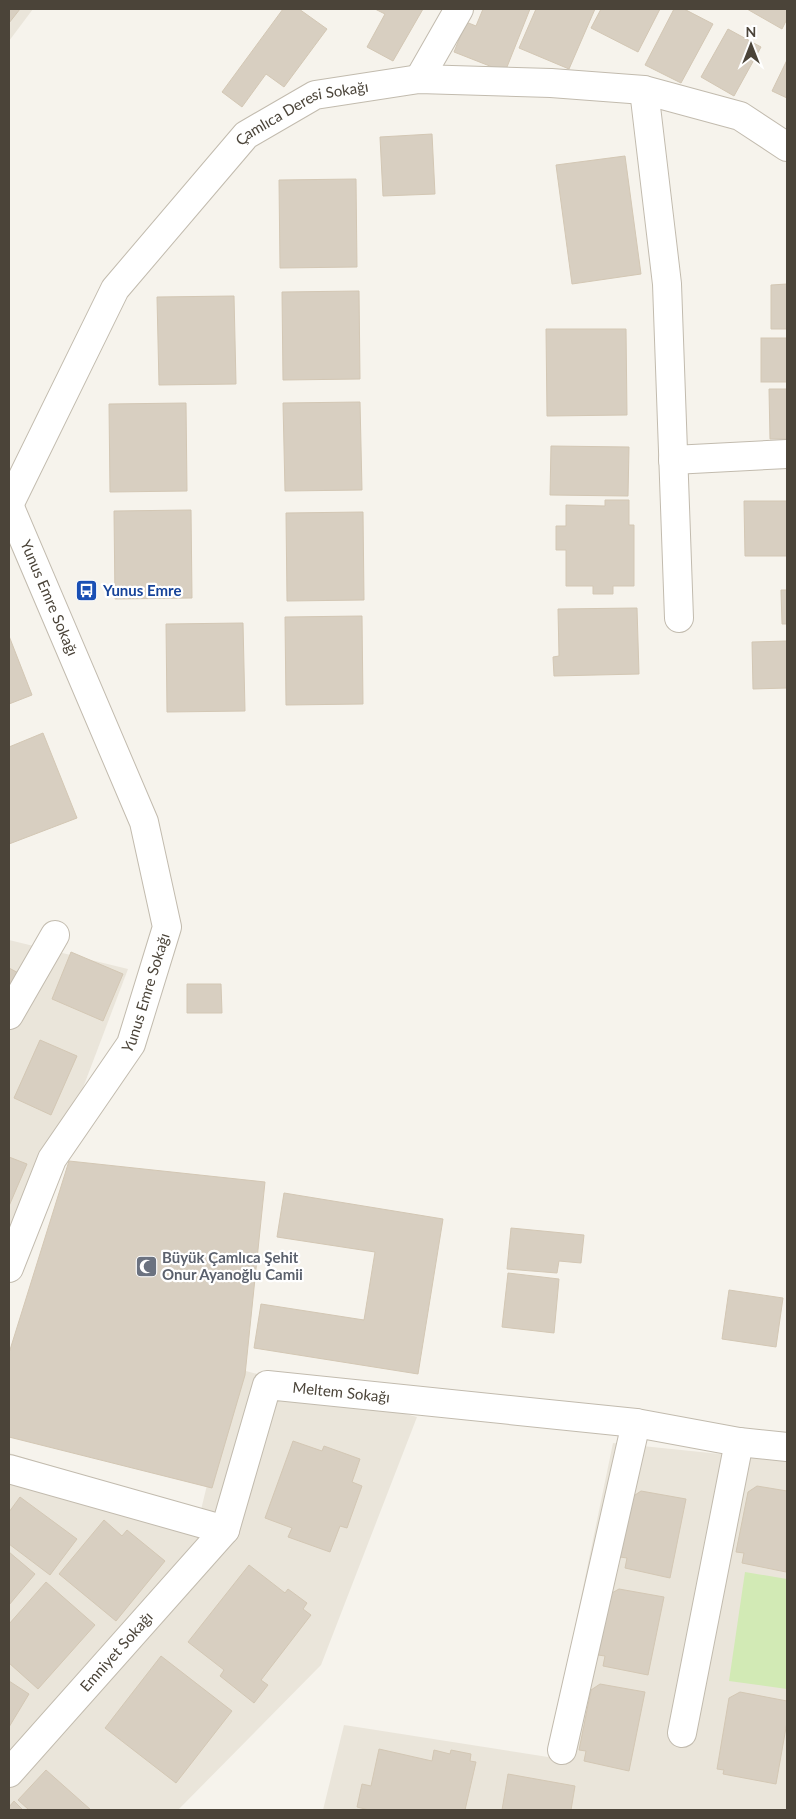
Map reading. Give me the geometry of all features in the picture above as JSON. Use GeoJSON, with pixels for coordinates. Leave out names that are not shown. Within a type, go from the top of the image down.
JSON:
{"type":"FeatureCollection","features":[{"type":"Feature","properties":{"kind":"street"},"geometry":{"type":"LineString","coordinates":[[419,79],[459,9]]}},
{"type":"Feature","properties":{"kind":"street","name":"Çamlıca Deresi Sokağı"},"geometry":{"type":"LineString","coordinates":[[9,505],[115,289],[246,135],[315,95],[419,79],[644,90],[740,116],[787,147]]}},
{"type":"Feature","properties":{"kind":"street"},"geometry":{"type":"LineString","coordinates":[[644,90],[667,284],[679,618]]}},
{"type":"Feature","properties":{"kind":"street"},"geometry":{"type":"LineString","coordinates":[[673,460],[787,454]]}},
{"type":"Feature","properties":{"kind":"street","name":"Yunus Emre Sokağı"},"geometry":{"type":"LineString","coordinates":[[9,505],[144,822],[167,926],[131,1044],[52,1159],[9,1268]]}},
{"type":"Feature","properties":{"kind":"street"},"geometry":{"type":"LineString","coordinates":[[9,1015],[55,935]]}},
{"type":"Feature","properties":{"kind":"street","name":"Meltem Sokağı"},"geometry":{"type":"LineString","coordinates":[[225,1530],[267,1385],[636,1423],[739,1442],[787,1447]]}},
{"type":"Feature","properties":{"kind":"street"},"geometry":{"type":"LineString","coordinates":[[562,1750],[636,1423]]}},
{"type":"Feature","properties":{"kind":"street"},"geometry":{"type":"LineString","coordinates":[[682,1733],[739,1442]]}},
{"type":"Feature","properties":{"kind":"street"},"geometry":{"type":"LineString","coordinates":[[11,1472],[225,1530]]}},
{"type":"Feature","properties":{"kind":"street","name":"Emniyet Sokağı"},"geometry":{"type":"LineString","coordinates":[[9,1773],[225,1530]]}},
{"type":"Feature","properties":{"kind":"shaded area"},"geometry":{"type":"Polygon","coordinates":[[[9,9],[33,9],[9,41],[9,9]]]}},
{"type":"Feature","properties":{"kind":"shaded area"},"geometry":{"type":"Polygon","coordinates":[[[9,940],[128,969],[9,1283],[9,940]]]}},
{"type":"Feature","properties":{"kind":"shaded area"},"geometry":{"type":"Polygon","coordinates":[[[235,1368],[417,1417],[321,1665],[178,1810],[9,1810],[9,1453],[201,1510],[235,1368]]]}},
{"type":"Feature","properties":{"kind":"shaded area"},"geometry":{"type":"Polygon","coordinates":[[[613,1443],[787,1461],[787,1810],[323,1810],[344,1725],[548,1757],[613,1443]]]}},
{"type":"Feature","properties":{"kind":"green space"},"geometry":{"type":"Polygon","coordinates":[[[745,1572],[787,1579],[787,1689],[729,1681],[745,1572]]]}},
{"type":"Feature","properties":{"kind":"building"},"geometry":{"type":"Polygon","coordinates":[[[9,9],[20,9],[9,23],[9,9]]]}},
{"type":"Feature","properties":{"kind":"building"},"geometry":{"type":"Polygon","coordinates":[[[283,9],[299,9],[327,29],[284,87],[266,74],[242,107],[222,92],[283,9]]]}},
{"type":"Feature","properties":{"kind":"building"},"geometry":{"type":"Polygon","coordinates":[[[375,9],[423,9],[393,61],[367,47],[385,14],[375,9]]]}},
{"type":"Feature","properties":{"kind":"building"},"geometry":{"type":"Polygon","coordinates":[[[483,9],[530,9],[505,72],[454,52],[466,22],[476,26],[483,9]]]}},
{"type":"Feature","properties":{"kind":"building"},"geometry":{"type":"Polygon","coordinates":[[[536,9],[595,9],[569,69],[519,48],[536,9]]]}},
{"type":"Feature","properties":{"kind":"building"},"geometry":{"type":"Polygon","coordinates":[[[601,9],[660,9],[638,52],[591,28],[601,9]]]}},
{"type":"Feature","properties":{"kind":"building"},"geometry":{"type":"Polygon","coordinates":[[[674,9],[684,9],[713,24],[681,83],[645,65],[674,9]]]}},
{"type":"Feature","properties":{"kind":"building"},"geometry":{"type":"Polygon","coordinates":[[[747,9],[787,9],[787,19],[782,29],[747,9]]]}},
{"type":"Feature","properties":{"kind":"building"},"geometry":{"type":"Polygon","coordinates":[[[728,29],[761,47],[734,96],[701,77],[728,29]]]}},
{"type":"Feature","properties":{"kind":"building"},"geometry":{"type":"Polygon","coordinates":[[[787,60],[787,98],[772,91],[787,60]]]}},
{"type":"Feature","properties":{"kind":"building"},"geometry":{"type":"Polygon","coordinates":[[[432,134],[435,194],[383,196],[380,137],[432,134]]]}},
{"type":"Feature","properties":{"kind":"building"},"geometry":{"type":"Polygon","coordinates":[[[625,156],[641,274],[572,284],[556,165],[625,156]]]}},
{"type":"Feature","properties":{"kind":"building"},"geometry":{"type":"Polygon","coordinates":[[[356,179],[357,267],[280,268],[279,180],[356,179]]]}},
{"type":"Feature","properties":{"kind":"building"},"geometry":{"type":"Polygon","coordinates":[[[787,284],[787,329],[771,329],[771,285],[787,284]]]}},
{"type":"Feature","properties":{"kind":"building"},"geometry":{"type":"Polygon","coordinates":[[[359,291],[360,379],[283,380],[282,292],[359,291]]]}},
{"type":"Feature","properties":{"kind":"building"},"geometry":{"type":"Polygon","coordinates":[[[234,296],[236,384],[159,385],[157,297],[234,296]]]}},
{"type":"Feature","properties":{"kind":"building"},"geometry":{"type":"Polygon","coordinates":[[[546,329],[626,329],[627,415],[547,416],[546,329]]]}},
{"type":"Feature","properties":{"kind":"building"},"geometry":{"type":"Polygon","coordinates":[[[761,338],[787,338],[787,382],[761,382],[761,338]]]}},
{"type":"Feature","properties":{"kind":"building"},"geometry":{"type":"Polygon","coordinates":[[[769,389],[787,389],[787,439],[770,439],[769,389]]]}},
{"type":"Feature","properties":{"kind":"building"},"geometry":{"type":"Polygon","coordinates":[[[360,402],[362,490],[285,491],[283,403],[360,402]]]}},
{"type":"Feature","properties":{"kind":"building"},"geometry":{"type":"Polygon","coordinates":[[[186,403],[187,491],[110,492],[109,404],[186,403]]]}},
{"type":"Feature","properties":{"kind":"building"},"geometry":{"type":"Polygon","coordinates":[[[551,446],[629,447],[628,496],[550,495],[551,446]]]}},
{"type":"Feature","properties":{"kind":"building"},"geometry":{"type":"Polygon","coordinates":[[[605,500],[629,500],[629,525],[634,525],[634,586],[613,586],[613,594],[593,594],[593,586],[566,586],[566,550],[556,550],[556,526],[566,526],[566,505],[605,506],[605,500]]]}},
{"type":"Feature","properties":{"kind":"building"},"geometry":{"type":"Polygon","coordinates":[[[744,501],[787,501],[787,556],[745,556],[744,501]]]}},
{"type":"Feature","properties":{"kind":"building"},"geometry":{"type":"Polygon","coordinates":[[[191,510],[192,598],[115,599],[114,511],[191,510]]]}},
{"type":"Feature","properties":{"kind":"building"},"geometry":{"type":"Polygon","coordinates":[[[363,512],[364,600],[287,601],[286,513],[363,512]]]}},
{"type":"Feature","properties":{"kind":"building"},"geometry":{"type":"Polygon","coordinates":[[[781,590],[787,590],[787,624],[782,624],[781,590]]]}},
{"type":"Feature","properties":{"kind":"building"},"geometry":{"type":"Polygon","coordinates":[[[637,608],[639,674],[554,676],[553,657],[559,656],[558,609],[637,608]]]}},
{"type":"Feature","properties":{"kind":"building"},"geometry":{"type":"Polygon","coordinates":[[[362,616],[363,704],[286,705],[285,617],[362,616]]]}},
{"type":"Feature","properties":{"kind":"building"},"geometry":{"type":"Polygon","coordinates":[[[243,623],[245,711],[167,712],[166,624],[243,623]]]}},
{"type":"Feature","properties":{"kind":"building"},"geometry":{"type":"Polygon","coordinates":[[[9,636],[32,695],[9,704],[9,636]]]}},
{"type":"Feature","properties":{"kind":"building"},"geometry":{"type":"Polygon","coordinates":[[[787,641],[787,688],[753,689],[752,642],[787,641]]]}},
{"type":"Feature","properties":{"kind":"building"},"geometry":{"type":"Polygon","coordinates":[[[43,733],[77,818],[9,844],[9,747],[43,733]]]}},
{"type":"Feature","properties":{"kind":"building"},"geometry":{"type":"Polygon","coordinates":[[[71,952],[123,974],[103,1021],[52,999],[71,952]]]}},
{"type":"Feature","properties":{"kind":"building"},"geometry":{"type":"Polygon","coordinates":[[[9,968],[24,976],[9,1004],[9,968]]]}},
{"type":"Feature","properties":{"kind":"building"},"geometry":{"type":"Polygon","coordinates":[[[187,984],[221,984],[222,1013],[187,1013],[187,984]]]}},
{"type":"Feature","properties":{"kind":"building"},"geometry":{"type":"Polygon","coordinates":[[[40,1040],[77,1056],[51,1115],[14,1098],[40,1040]]]}},
{"type":"Feature","properties":{"kind":"building"},"geometry":{"type":"Polygon","coordinates":[[[9,1157],[27,1164],[9,1206],[9,1157]]]}},
{"type":"Feature","properties":{"kind":"building","name":"Büyük Çamlıca Şehit Onur Ayanoğlu Camii"},"geometry":{"type":"Polygon","coordinates":[[[69,1161],[265,1182],[245,1375],[212,1488],[9,1437],[9,1353],[69,1161]]]}},
{"type":"Feature","properties":{"kind":"building"},"geometry":{"type":"Polygon","coordinates":[[[284,1193],[443,1219],[418,1374],[254,1348],[261,1304],[364,1320],[375,1252],[277,1237],[284,1193]]]}},
{"type":"Feature","properties":{"kind":"building"},"geometry":{"type":"Polygon","coordinates":[[[511,1228],[584,1235],[581,1263],[559,1261],[557,1273],[507,1269],[511,1228]]]}},
{"type":"Feature","properties":{"kind":"building"},"geometry":{"type":"Polygon","coordinates":[[[508,1273],[559,1279],[554,1333],[502,1327],[508,1273]]]}},
{"type":"Feature","properties":{"kind":"building"},"geometry":{"type":"Polygon","coordinates":[[[729,1290],[783,1298],[776,1347],[722,1339],[729,1290]]]}},
{"type":"Feature","properties":{"kind":"building"},"geometry":{"type":"Polygon","coordinates":[[[293,1441],[322,1451],[324,1446],[360,1459],[352,1482],[362,1486],[347,1528],[340,1526],[330,1552],[288,1537],[292,1528],[265,1518],[293,1441]]]}},
{"type":"Feature","properties":{"kind":"building"},"geometry":{"type":"Polygon","coordinates":[[[757,1486],[787,1491],[786,1572],[742,1563],[744,1553],[736,1552],[748,1492],[757,1486]]]}},
{"type":"Feature","properties":{"kind":"building"},"geometry":{"type":"Polygon","coordinates":[[[641,1491],[686,1499],[670,1578],[625,1568],[627,1558],[620,1557],[632,1497],[641,1491]]]}},
{"type":"Feature","properties":{"kind":"building"},"geometry":{"type":"Polygon","coordinates":[[[20,1497],[77,1539],[50,1575],[9,1544],[9,1512],[20,1497]]]}},
{"type":"Feature","properties":{"kind":"building"},"geometry":{"type":"Polygon","coordinates":[[[104,1520],[122,1536],[127,1530],[165,1561],[116,1621],[59,1574],[104,1520]]]}},
{"type":"Feature","properties":{"kind":"building"},"geometry":{"type":"Polygon","coordinates":[[[9,1552],[35,1574],[9,1605],[9,1552]]]}},
{"type":"Feature","properties":{"kind":"building"},"geometry":{"type":"Polygon","coordinates":[[[249,1565],[285,1593],[288,1589],[307,1603],[303,1609],[311,1615],[261,1680],[268,1685],[254,1703],[220,1676],[224,1670],[188,1642],[249,1565]]]}},
{"type":"Feature","properties":{"kind":"building"},"geometry":{"type":"Polygon","coordinates":[[[46,1582],[95,1625],[38,1689],[9,1663],[9,1624],[46,1582]]]}},
{"type":"Feature","properties":{"kind":"building"},"geometry":{"type":"Polygon","coordinates":[[[619,1589],[664,1597],[648,1675],[603,1666],[605,1656],[598,1655],[610,1594],[619,1589]]]}},
{"type":"Feature","properties":{"kind":"building"},"geometry":{"type":"Polygon","coordinates":[[[161,1656],[232,1711],[176,1783],[105,1728],[161,1656]]]}},
{"type":"Feature","properties":{"kind":"building"},"geometry":{"type":"Polygon","coordinates":[[[9,1681],[29,1694],[9,1727],[9,1681]]]}},
{"type":"Feature","properties":{"kind":"building"},"geometry":{"type":"Polygon","coordinates":[[[600,1684],[645,1692],[629,1771],[584,1761],[586,1751],[579,1750],[591,1690],[600,1684]]]}},
{"type":"Feature","properties":{"kind":"building"},"geometry":{"type":"Polygon","coordinates":[[[740,1692],[787,1701],[787,1722],[776,1784],[723,1774],[724,1770],[717,1769],[729,1698],[740,1692]]]}},
{"type":"Feature","properties":{"kind":"building"},"geometry":{"type":"Polygon","coordinates":[[[379,1749],[432,1761],[434,1750],[450,1754],[451,1750],[471,1754],[470,1761],[476,1762],[465,1810],[369,1810],[357,1807],[362,1784],[371,1786],[379,1749]]]}},
{"type":"Feature","properties":{"kind":"building"},"geometry":{"type":"Polygon","coordinates":[[[46,1770],[91,1810],[29,1810],[18,1800],[46,1770]]]}},
{"type":"Feature","properties":{"kind":"building"},"geometry":{"type":"Polygon","coordinates":[[[508,1774],[575,1786],[571,1810],[502,1810],[508,1774]]]}},
{"type":"Feature","properties":{"kind":"building"},"geometry":{"type":"Polygon","coordinates":[[[14,1801],[23,1810],[9,1810],[14,1801]]]}},
{"type":"Feature","properties":{"kind":"place","name":"Yunus Emre"},"geometry":{"type":"Point","coordinates":[87,591]}},
{"type":"Feature","properties":{"kind":"place","name":"Büyük Çamlıca Şehit Onur Ayanoğlu Camii"},"geometry":{"type":"Point","coordinates":[146,1267]}}]}
